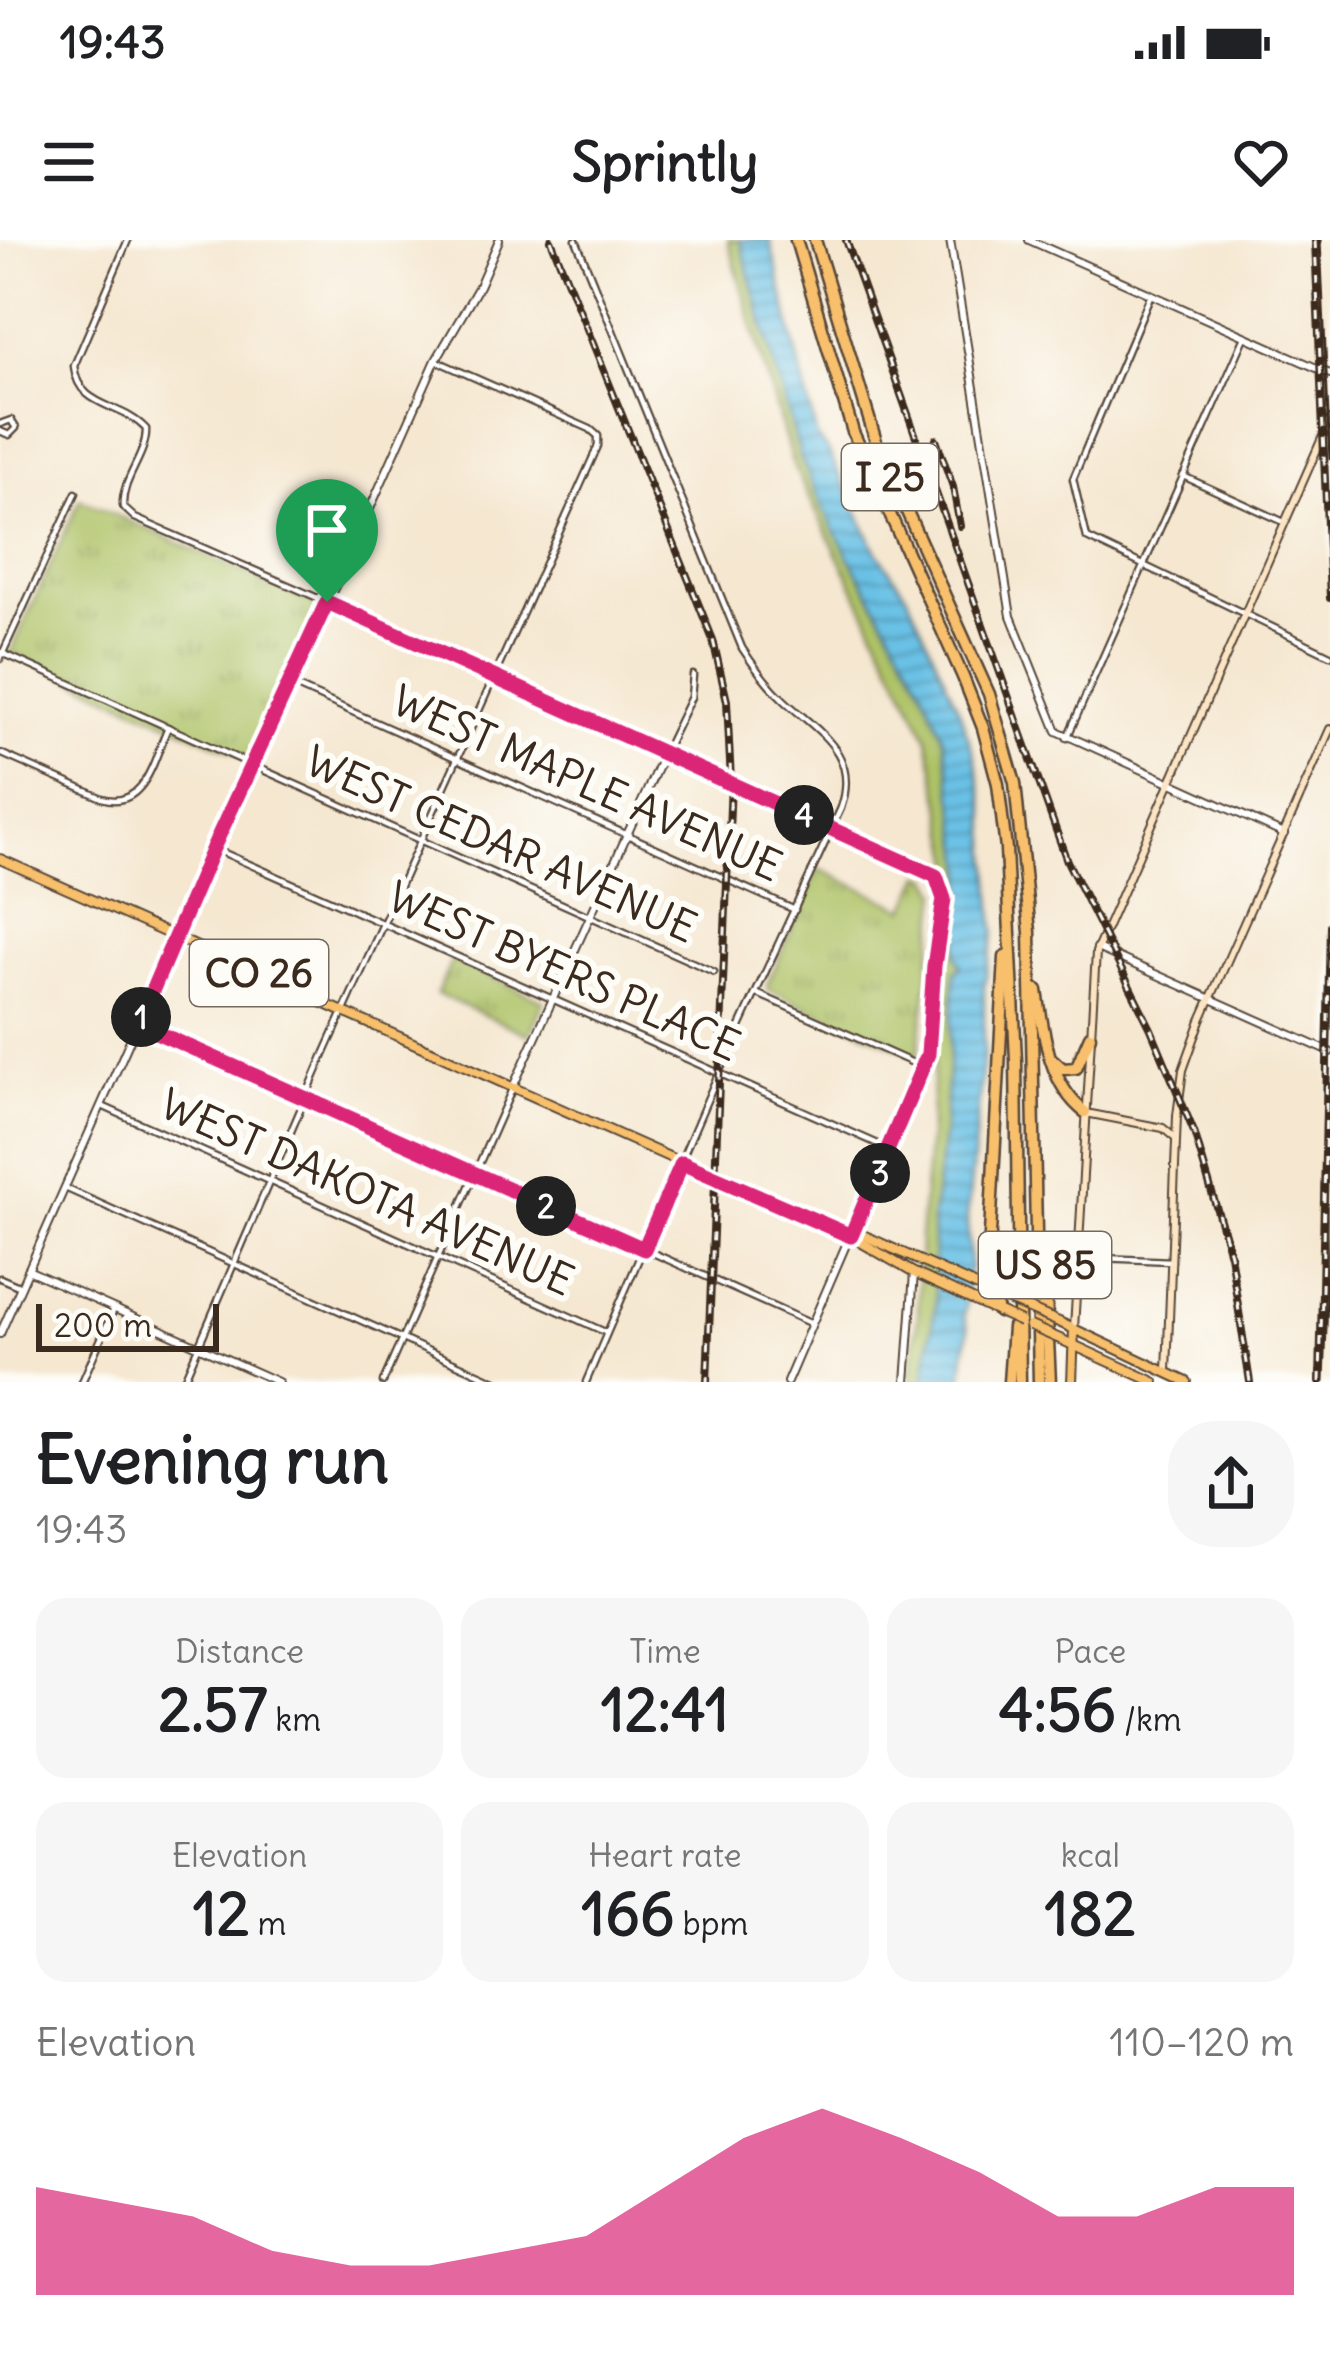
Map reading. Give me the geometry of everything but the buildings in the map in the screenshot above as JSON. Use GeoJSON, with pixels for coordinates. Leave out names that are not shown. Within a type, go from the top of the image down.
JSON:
{"type":"FeatureCollection","features":[{"type":"Feature","properties":{"kind":"highway","name":"I 25"},"geometry":{"type":"LineString","coordinates":[[796,240],[853,432],[972,699],[998,784],[1008,888],[1018,1150],[1020,1382]]}},
{"type":"Feature","properties":{"kind":"highway","name":"I 25"},"geometry":{"type":"LineString","coordinates":[[815,240],[877,445],[993,704],[1018,799],[1030,932],[1039,1382]]}},
{"type":"Feature","properties":{"kind":"highway"},"geometry":{"type":"LineString","coordinates":[[999,1312],[981,1288],[1008,888]]}},
{"type":"Feature","properties":{"kind":"highway"},"geometry":{"type":"LineString","coordinates":[[1030,932],[1051,1056],[1064,1090],[1084,1112]]}},
{"type":"Feature","properties":{"kind":"highway"},"geometry":{"type":"LineString","coordinates":[[1051,1056],[1060,1068],[1072,1070],[1083,1059],[1090,1036]]}},
{"type":"Feature","properties":{"kind":"highway","name":"US 85"},"geometry":{"type":"LineString","coordinates":[[1036,1149],[1050,1382]]}},
{"type":"Feature","properties":{"kind":"highway","name":"US 85"},"geometry":{"type":"LineString","coordinates":[[1009,1382],[1018,1150]]}},
{"type":"Feature","properties":{"kind":"main road"},"geometry":{"type":"LineString","coordinates":[[1072,1382],[1097,948],[1330,420]]}},
{"type":"Feature","properties":{"kind":"main road"},"geometry":{"type":"LineString","coordinates":[[1187,1382],[1166,1377],[1181,1079],[1210,1000],[1330,729]]}},
{"type":"Feature","properties":{"kind":"main road","name":"CO 26"},"geometry":{"type":"LineString","coordinates":[[0,859],[851,1236],[914,1273],[1154,1382]]}},
{"type":"Feature","properties":{"kind":"main road"},"geometry":{"type":"LineString","coordinates":[[1084,1112],[1162,1128],[1176,1141]]}},
{"type":"Feature","properties":{"kind":"main road","name":"CO 26"},"geometry":{"type":"LineString","coordinates":[[851,1236],[865,1237],[1059,1322],[1166,1377]]}},
{"type":"Feature","properties":{"kind":"street"},"geometry":{"type":"LineString","coordinates":[[128,240],[76,356],[74,371],[82,393],[137,420],[147,432],[122,505],[135,518],[928,870],[942,886],[928,1054],[787,1382]]}},
{"type":"Feature","properties":{"kind":"street"},"geometry":{"type":"LineString","coordinates":[[0,1334],[288,682],[436,360],[500,240]]}},
{"type":"Feature","properties":{"kind":"street"},"geometry":{"type":"LineString","coordinates":[[576,240],[742,648],[759,675],[828,736],[842,755],[847,788],[586,1382]]}},
{"type":"Feature","properties":{"kind":"street"},"geometry":{"type":"LineString","coordinates":[[950,240],[1011,616],[1057,731],[1283,834]]}},
{"type":"Feature","properties":{"kind":"street"},"geometry":{"type":"LineString","coordinates":[[1029,240],[1330,374]]}},
{"type":"Feature","properties":{"kind":"street"},"geometry":{"type":"LineString","coordinates":[[1150,294],[1073,479],[1087,538],[1330,656]]}},
{"type":"Feature","properties":{"kind":"street"},"geometry":{"type":"LineString","coordinates":[[1067,738],[1245,336]]}},
{"type":"Feature","properties":{"kind":"street"},"geometry":{"type":"LineString","coordinates":[[183,1382],[304,1098],[597,450],[598,436],[436,360]]}},
{"type":"Feature","properties":{"kind":"street"},"geometry":{"type":"LineString","coordinates":[[1183,476],[1284,522]]}},
{"type":"Feature","properties":{"kind":"street"},"geometry":{"type":"LineString","coordinates":[[1,655],[76,493]]}},
{"type":"Feature","properties":{"kind":"street","name":"WEST CEDAR AVENUE"},"geometry":{"type":"LineString","coordinates":[[1,655],[714,972]]}},
{"type":"Feature","properties":{"kind":"street"},"geometry":{"type":"LineString","coordinates":[[383,1382],[551,999],[691,697],[694,675]]}},
{"type":"Feature","properties":{"kind":"street","name":"WEST MAPLE AVENUE"},"geometry":{"type":"LineString","coordinates":[[288,682],[795,910]]}},
{"type":"Feature","properties":{"kind":"street"},"geometry":{"type":"LineString","coordinates":[[0,753],[120,802],[140,789],[168,727]]}},
{"type":"Feature","properties":{"kind":"street","name":"WEST BYERS PLACE"},"geometry":{"type":"LineString","coordinates":[[213,848],[890,1149]]}},
{"type":"Feature","properties":{"kind":"street"},"geometry":{"type":"LineString","coordinates":[[1097,948],[1330,1052]]}},
{"type":"Feature","properties":{"kind":"street"},"geometry":{"type":"LineString","coordinates":[[758,994],[923,1068]]}},
{"type":"Feature","properties":{"kind":"street"},"geometry":{"type":"LineString","coordinates":[[138,1024],[812,1324]]}},
{"type":"Feature","properties":{"kind":"street","name":"WEST DAKOTA AVENUE"},"geometry":{"type":"LineString","coordinates":[[102,1106],[608,1333]]}},
{"type":"Feature","properties":{"kind":"street"},"geometry":{"type":"LineString","coordinates":[[65,1188],[498,1382]]}},
{"type":"Feature","properties":{"kind":"street"},"geometry":{"type":"LineString","coordinates":[[1077,1257],[1172,1261]]}},
{"type":"Feature","properties":{"kind":"street"},"geometry":{"type":"LineString","coordinates":[[28,1270],[278,1382]]}},
{"type":"Feature","properties":{"kind":"street"},"geometry":{"type":"LineString","coordinates":[[906,1382],[914,1273]]}},
{"type":"Feature","properties":{"kind":"street"},"geometry":{"type":"LineString","coordinates":[[0,1278],[21,1287]]}},
{"type":"Feature","properties":{"kind":"street"},"geometry":{"type":"LineString","coordinates":[[82,1382],[114,1309]]}},
{"type":"Feature","properties":{"kind":"green space"},"geometry":{"type":"Polygon","coordinates":[[[728,240],[740,240],[801,459],[834,530],[920,683],[944,739],[965,869],[956,955],[961,966],[955,972],[944,1130],[932,1218],[936,1303],[924,1382],[910,1382],[938,980],[949,907],[945,877],[954,862],[927,736],[792,462],[728,240]]]}},
{"type":"Feature","properties":{"kind":"green space"},"geometry":{"type":"Polygon","coordinates":[[[80,499],[318,605],[249,759],[11,652],[80,499]]]}},
{"type":"Feature","properties":{"kind":"green space"},"geometry":{"type":"Polygon","coordinates":[[[819,869],[906,909],[922,875],[931,878],[939,892],[918,1056],[769,990],[767,985],[819,869]]]}},
{"type":"Feature","properties":{"kind":"green space"},"geometry":{"type":"Polygon","coordinates":[[[452,960],[544,1001],[529,1035],[437,994],[452,960]]]}},
{"type":"Feature","properties":{"kind":"water"},"geometry":{"type":"Polygon","coordinates":[[[740,240],[770,240],[817,438],[828,451],[876,550],[908,597],[959,710],[986,813],[995,933],[984,986],[984,1051],[967,1219],[970,1265],[962,1382],[924,1382],[936,1303],[932,1218],[944,1130],[955,971],[961,966],[956,955],[965,869],[944,739],[920,683],[834,530],[801,459],[740,240]]]}},
{"type":"Feature","properties":{"kind":"tram line"},"geometry":{"type":"LineString","coordinates":[[1320,240],[1330,459]]}},
{"type":"Feature","properties":{"kind":"tram line"},"geometry":{"type":"LineString","coordinates":[[1324,1382],[1330,1217]]}},
{"type":"Feature","properties":{"kind":"railway"},"geometry":{"type":"LineString","coordinates":[[551,240],[713,640],[727,701],[731,782],[707,1382]]}},
{"type":"Feature","properties":{"kind":"railway"},"geometry":{"type":"LineString","coordinates":[[846,240],[1067,861],[1151,1029],[1194,1132],[1230,1254],[1250,1382]]}},
{"type":"Feature","properties":{"kind":"railway"},"geometry":{"type":"LineString","coordinates":[[1315,240],[1330,598]]}},
{"type":"Feature","properties":{"kind":"railway"},"geometry":{"type":"LineString","coordinates":[[936,439],[953,487],[960,526]]}},
{"type":"Feature","properties":{"kind":"railway"},"geometry":{"type":"LineString","coordinates":[[1320,1382],[1330,925]]}},
{"type":"Feature","properties":{"kind":"route"},"geometry":{"type":"LineString","coordinates":[[327,602],[936,876],[944,899],[928,1054],[851,1236],[682,1163],[644,1249],[138,1024],[327,602]]}}]}
